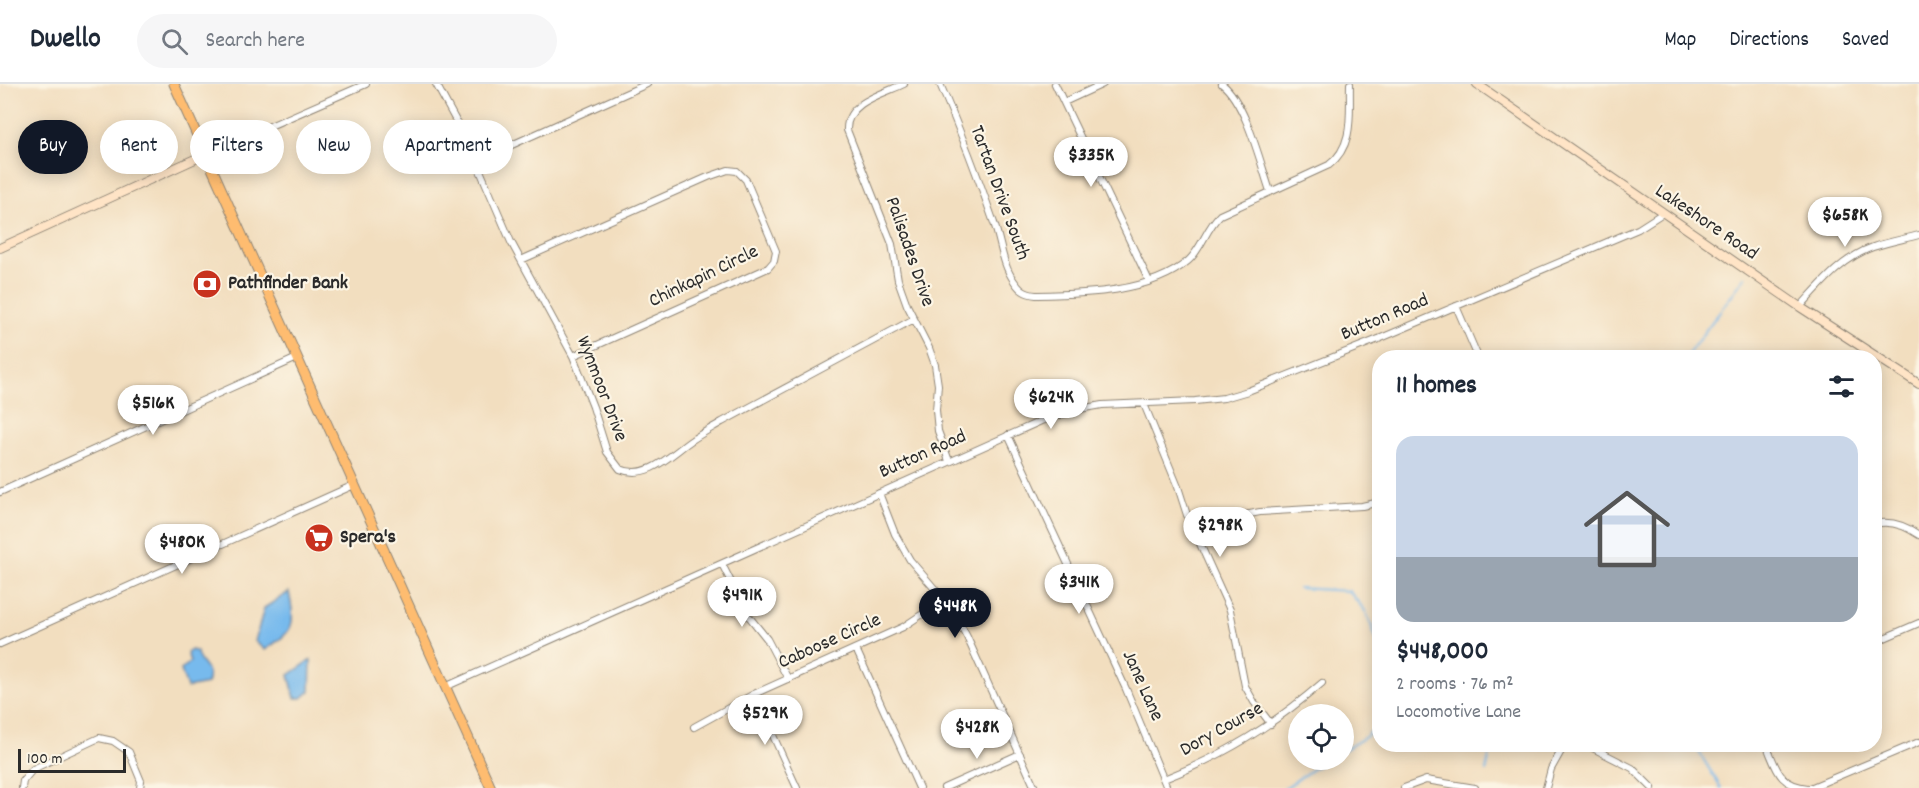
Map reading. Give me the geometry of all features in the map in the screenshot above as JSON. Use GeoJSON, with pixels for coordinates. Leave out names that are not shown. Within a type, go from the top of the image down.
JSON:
{"type":"FeatureCollection","features":[{"type":"Feature","properties":{"kind":"main road"},"geometry":{"type":"LineString","coordinates":[[174,84],[190,120]]}},
{"type":"Feature","properties":{"kind":"main road"},"geometry":{"type":"LineString","coordinates":[[215,174],[491,788]]}},
{"type":"Feature","properties":{"kind":"street"},"geometry":{"type":"LineString","coordinates":[[284,120],[366,84]]}},
{"type":"Feature","properties":{"kind":"street","name":"Wynmoor Drive"},"geometry":{"type":"LineString","coordinates":[[436,84],[455,120]]}},
{"type":"Feature","properties":{"kind":"street"},"geometry":{"type":"LineString","coordinates":[[513,144],[647,84]]}},
{"type":"Feature","properties":{"kind":"street","name":"Palisades Drive"},"geometry":{"type":"LineString","coordinates":[[904,84],[890,87],[858,106],[849,118],[847,130],[892,244],[898,280],[935,365],[938,385],[936,410],[938,431],[949,462]]}},
{"type":"Feature","properties":{"kind":"street","name":"Tartan Drive South"},"geometry":{"type":"LineString","coordinates":[[940,84],[971,158],[1007,267],[1013,280],[1023,292],[1036,295],[1109,291],[1129,288],[1149,281]]}},
{"type":"Feature","properties":{"kind":"street"},"geometry":{"type":"LineString","coordinates":[[1055,84],[1149,281],[1190,260],[1214,220],[1220,215],[1329,165],[1343,150],[1349,131],[1350,84]]}},
{"type":"Feature","properties":{"kind":"street"},"geometry":{"type":"LineString","coordinates":[[1064,102],[1103,84]]}},
{"type":"Feature","properties":{"kind":"street"},"geometry":{"type":"LineString","coordinates":[[1222,84],[1233,94],[1244,116],[1270,191]]}},
{"type":"Feature","properties":{"kind":"street","name":"Lakeshore Road"},"geometry":{"type":"LineString","coordinates":[[1477,84],[1800,307],[1866,350]]}},
{"type":"Feature","properties":{"kind":"street"},"geometry":{"type":"LineString","coordinates":[[0,248],[190,161]]}},
{"type":"Feature","properties":{"kind":"street","name":"Chinkapin Circle"},"geometry":{"type":"LineString","coordinates":[[521,260],[708,177],[728,170],[737,171],[746,180],[776,251],[774,261],[768,268],[573,356]]}},
{"type":"Feature","properties":{"kind":"street","name":"Wynmoor Drive"},"geometry":{"type":"LineString","coordinates":[[481,174],[521,260],[573,356],[607,452],[620,469],[638,473],[656,466],[722,422],[914,319]]}},
{"type":"Feature","properties":{"kind":"street","name":"Button Road"},"geometry":{"type":"LineString","coordinates":[[445,687],[1041,421],[1102,405],[1224,398],[1248,391],[1638,229],[1663,213]]}},
{"type":"Feature","properties":{"kind":"street"},"geometry":{"type":"LineString","coordinates":[[1800,307],[1837,269],[1853,257],[1872,248],[1919,235]]}},
{"type":"Feature","properties":{"kind":"street"},"geometry":{"type":"LineString","coordinates":[[1456,306],[1475,350]]}},
{"type":"Feature","properties":{"kind":"street"},"geometry":{"type":"LineString","coordinates":[[0,492],[297,358]]}},
{"type":"Feature","properties":{"kind":"street","name":"Lakeshore Road"},"geometry":{"type":"LineString","coordinates":[[1882,360],[1919,384]]}},
{"type":"Feature","properties":{"kind":"street"},"geometry":{"type":"LineString","coordinates":[[1144,404],[1194,530],[1230,610],[1245,686],[1271,724]]}},
{"type":"Feature","properties":{"kind":"street","name":"Jane Lane"},"geometry":{"type":"LineString","coordinates":[[1008,435],[1126,689],[1167,788]]}},
{"type":"Feature","properties":{"kind":"street"},"geometry":{"type":"LineString","coordinates":[[0,644],[354,485]]}},
{"type":"Feature","properties":{"kind":"street"},"geometry":{"type":"LineString","coordinates":[[879,493],[895,534],[910,560],[945,599],[968,637],[1035,788]]}},
{"type":"Feature","properties":{"kind":"street"},"geometry":{"type":"LineString","coordinates":[[1194,530],[1242,514],[1372,504]]}},
{"type":"Feature","properties":{"kind":"street"},"geometry":{"type":"LineString","coordinates":[[1882,523],[1899,524],[1919,535]]}},
{"type":"Feature","properties":{"kind":"street"},"geometry":{"type":"LineString","coordinates":[[722,564],[747,614],[767,639],[788,679]]}},
{"type":"Feature","properties":{"kind":"street","name":"Caboose Circle"},"geometry":{"type":"LineString","coordinates":[[694,727],[754,694],[903,627],[945,599]]}},
{"type":"Feature","properties":{"kind":"street"},"geometry":{"type":"LineString","coordinates":[[1882,639],[1919,623]]}},
{"type":"Feature","properties":{"kind":"street"},"geometry":{"type":"LineString","coordinates":[[856,649],[919,788]]}},
{"type":"Feature","properties":{"kind":"street","name":"Dory Course"},"geometry":{"type":"LineString","coordinates":[[1164,779],[1227,751],[1271,724],[1322,683]]}},
{"type":"Feature","properties":{"kind":"street"},"geometry":{"type":"LineString","coordinates":[[754,694],[797,788]]}},
{"type":"Feature","properties":{"kind":"street"},"geometry":{"type":"LineString","coordinates":[[22,788],[23,781],[33,769],[99,738],[113,741],[129,752],[141,781],[140,788]]}},
{"type":"Feature","properties":{"kind":"street"},"geometry":{"type":"LineString","coordinates":[[1770,752],[1784,780],[1795,786],[1809,788],[1919,742]]}},
{"type":"Feature","properties":{"kind":"street"},"geometry":{"type":"LineString","coordinates":[[1546,788],[1551,769],[1561,752]]}},
{"type":"Feature","properties":{"kind":"street"},"geometry":{"type":"LineString","coordinates":[[1601,752],[1632,768],[1652,788]]}},
{"type":"Feature","properties":{"kind":"street"},"geometry":{"type":"LineString","coordinates":[[944,788],[1020,754]]}},
{"type":"Feature","properties":{"kind":"street"},"geometry":{"type":"LineString","coordinates":[[1404,788],[1426,780],[1475,788]]}},
{"type":"Feature","properties":{"kind":"water"},"geometry":{"type":"Polygon","coordinates":[[[289,592],[292,613],[290,627],[282,637],[265,650],[255,641],[264,608],[289,592]]]}},
{"type":"Feature","properties":{"kind":"water"},"geometry":{"type":"Polygon","coordinates":[[[192,650],[197,652],[207,670],[208,678],[207,684],[187,688],[181,670],[190,662],[187,652],[192,650]]]}},
{"type":"Feature","properties":{"kind":"water"},"geometry":{"type":"Polygon","coordinates":[[[311,660],[310,691],[302,698],[295,698],[289,675],[311,660]]]}},
{"type":"Feature","properties":{"kind":"waterway"},"geometry":{"type":"LineString","coordinates":[[1691,350],[1745,277]]}},
{"type":"Feature","properties":{"kind":"waterway"},"geometry":{"type":"LineString","coordinates":[[1298,588],[1349,591],[1366,612],[1372,627]]}},
{"type":"Feature","properties":{"kind":"waterway"},"geometry":{"type":"LineString","coordinates":[[1354,744],[1372,731]]}},
{"type":"Feature","properties":{"kind":"waterway"},"geometry":{"type":"LineString","coordinates":[[1486,771],[1490,752]]}},
{"type":"Feature","properties":{"kind":"waterway"},"geometry":{"type":"LineString","coordinates":[[1699,752],[1721,788]]}},
{"type":"Feature","properties":{"kind":"waterway"},"geometry":{"type":"LineString","coordinates":[[1285,788],[1311,770]]}},
{"type":"Feature","properties":{"kind":"place","name":"Pathfinder Bank"},"geometry":{"type":"Point","coordinates":[207,284]}},
{"type":"Feature","properties":{"kind":"place","name":"Spera's"},"geometry":{"type":"Point","coordinates":[319,538]}}]}
